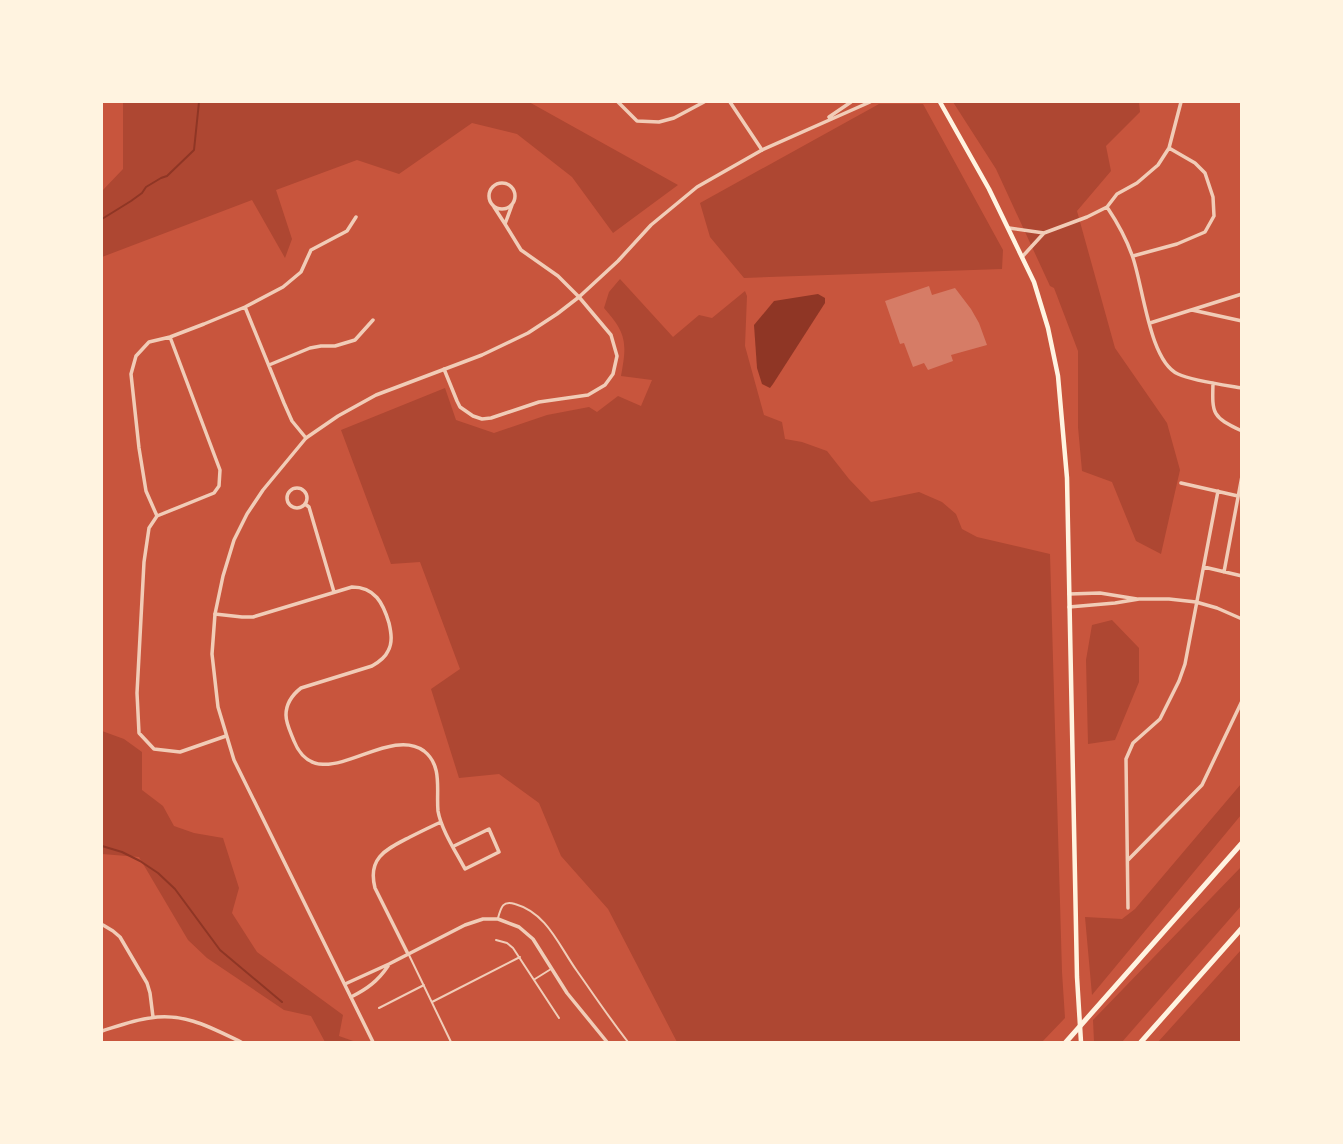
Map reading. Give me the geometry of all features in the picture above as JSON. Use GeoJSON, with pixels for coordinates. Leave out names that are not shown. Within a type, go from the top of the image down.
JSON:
{"type":"FeatureCollection","features":[{"type":"Feature","properties":{"kind":"highway"},"geometry":{"type":"LineString","coordinates":[[1066,1042],[1241,843]]}},
{"type":"Feature","properties":{"kind":"highway"},"geometry":{"type":"LineString","coordinates":[[1141,1042],[1241,928]]}},
{"type":"Feature","properties":{"kind":"main road"},"geometry":{"type":"LineString","coordinates":[[940,102],[989,188],[1022,257],[1042,306],[1058,376],[1067,478],[1077,977],[1081,1042]]}},
{"type":"Feature","properties":{"kind":"street"},"geometry":{"type":"LineString","coordinates":[[618,102],[638,121],[659,122],[674,118],[704,102]]}},
{"type":"Feature","properties":{"kind":"street"},"geometry":{"type":"LineString","coordinates":[[730,102],[762,150]]}},
{"type":"Feature","properties":{"kind":"street"},"geometry":{"type":"LineString","coordinates":[[825,121],[850,102]]}},
{"type":"Feature","properties":{"kind":"street"},"geometry":{"type":"LineString","coordinates":[[373,1042],[234,760],[218,707],[212,654],[215,614],[234,541],[247,514],[306,438],[346,410],[365,400],[507,345],[579,297],[618,261],[651,225],[697,187],[762,150],[870,102]]}},
{"type":"Feature","properties":{"kind":"street"},"geometry":{"type":"LineString","coordinates":[[1022,257],[1044,233],[1107,207],[1117,194],[1137,183],[1158,165],[1169,148],[1181,102]]}},
{"type":"Feature","properties":{"kind":"street"},"geometry":{"type":"LineString","coordinates":[[1133,257],[1177,244],[1205,232],[1214,216],[1213,197],[1205,173],[1195,163],[1169,148]]}},
{"type":"Feature","properties":{"kind":"street"},"geometry":{"type":"LineString","coordinates":[[444,369],[460,407],[482,419],[539,402],[582,397],[600,389],[613,374],[616,346],[608,330],[558,276],[521,250],[489,199],[490,190],[500,183],[512,188],[515,196],[505,224]]}},
{"type":"Feature","properties":{"kind":"street"},"geometry":{"type":"LineString","coordinates":[[493,206],[505,209],[512,204]]}},
{"type":"Feature","properties":{"kind":"street"},"geometry":{"type":"LineString","coordinates":[[1107,207],[1133,257],[1150,323],[1166,366],[1177,374],[1241,388]]}},
{"type":"Feature","properties":{"kind":"street"},"geometry":{"type":"LineString","coordinates":[[157,516],[146,491],[135,412],[131,374],[136,356],[149,342],[170,337],[246,307],[283,287],[301,272],[312,250],[346,231],[356,217]]}},
{"type":"Feature","properties":{"kind":"street"},"geometry":{"type":"LineString","coordinates":[[1009,228],[1044,233]]}},
{"type":"Feature","properties":{"kind":"street"},"geometry":{"type":"LineString","coordinates":[[1150,323],[1241,295]]}},
{"type":"Feature","properties":{"kind":"street"},"geometry":{"type":"LineString","coordinates":[[246,307],[284,404],[292,421],[306,438]]}},
{"type":"Feature","properties":{"kind":"street"},"geometry":{"type":"LineString","coordinates":[[1192,310],[1241,321]]}},
{"type":"Feature","properties":{"kind":"street"},"geometry":{"type":"LineString","coordinates":[[269,365],[310,348],[321,345],[335,346],[355,340],[373,320]]}},
{"type":"Feature","properties":{"kind":"street"},"geometry":{"type":"LineString","coordinates":[[170,337],[220,470],[219,486],[214,492],[157,516],[149,528],[144,562],[136,693],[139,733],[154,748],[180,752],[226,736]]}},
{"type":"Feature","properties":{"kind":"street"},"geometry":{"type":"LineString","coordinates":[[1213,383],[1212,406],[1220,421],[1241,431]]}},
{"type":"Feature","properties":{"kind":"street"},"geometry":{"type":"LineString","coordinates":[[1224,572],[1241,477]]}},
{"type":"Feature","properties":{"kind":"street"},"geometry":{"type":"LineString","coordinates":[[1181,483],[1238,496]]}},
{"type":"Feature","properties":{"kind":"street"},"geometry":{"type":"LineString","coordinates":[[293,489],[302,490],[306,495],[305,504],[300,508],[289,503],[289,494],[293,489]]}},
{"type":"Feature","properties":{"kind":"street"},"geometry":{"type":"LineString","coordinates":[[1129,908],[1126,759],[1133,743],[1160,719],[1185,664],[1218,491]]}},
{"type":"Feature","properties":{"kind":"street"},"geometry":{"type":"LineString","coordinates":[[305,504],[309,507],[334,592]]}},
{"type":"Feature","properties":{"kind":"street"},"geometry":{"type":"LineString","coordinates":[[1204,567],[1241,576]]}},
{"type":"Feature","properties":{"kind":"street"},"geometry":{"type":"LineString","coordinates":[[215,614],[253,617],[356,587],[365,588],[376,595],[385,608],[391,631],[390,646],[384,657],[372,666],[309,685],[297,692],[288,705],[286,715],[289,728],[304,757],[324,765],[396,746],[410,745],[419,748],[435,765],[441,822],[465,869],[499,852],[489,829],[454,846]]}},
{"type":"Feature","properties":{"kind":"street"},"geometry":{"type":"LineString","coordinates":[[1069,594],[1100,593],[1139,599],[1196,602],[1241,619]]}},
{"type":"Feature","properties":{"kind":"street"},"geometry":{"type":"LineString","coordinates":[[1069,607],[1139,599]]}},
{"type":"Feature","properties":{"kind":"street"},"geometry":{"type":"LineString","coordinates":[[1128,860],[1202,785],[1241,701]]}},
{"type":"Feature","properties":{"kind":"street"},"geometry":{"type":"LineString","coordinates":[[408,954],[375,888],[374,868],[378,858],[389,848],[441,822]]}},
{"type":"Feature","properties":{"kind":"street"},"geometry":{"type":"LineString","coordinates":[[345,984],[475,921],[498,919],[519,927],[528,934],[604,1042]]}},
{"type":"Feature","properties":{"kind":"street"},"geometry":{"type":"LineString","coordinates":[[103,925],[120,937],[147,983],[153,1017]]}},
{"type":"Feature","properties":{"kind":"street"},"geometry":{"type":"LineString","coordinates":[[351,998],[371,986],[389,964]]}},
{"type":"Feature","properties":{"kind":"street"},"geometry":{"type":"LineString","coordinates":[[102,1031],[153,1017],[170,1017],[194,1021],[241,1042]]}},
{"type":"Feature","properties":{"kind":"lane"},"geometry":{"type":"LineString","coordinates":[[498,919],[501,908],[508,902],[521,905],[541,919],[628,1042]]}},
{"type":"Feature","properties":{"kind":"lane"},"geometry":{"type":"LineString","coordinates":[[496,940],[507,943],[520,957],[559,1018]]}},
{"type":"Feature","properties":{"kind":"lane"},"geometry":{"type":"LineString","coordinates":[[408,954],[452,1042]]}},
{"type":"Feature","properties":{"kind":"lane"},"geometry":{"type":"LineString","coordinates":[[432,1002],[520,957]]}},
{"type":"Feature","properties":{"kind":"lane"},"geometry":{"type":"LineString","coordinates":[[534,979],[552,969]]}},
{"type":"Feature","properties":{"kind":"lane"},"geometry":{"type":"LineString","coordinates":[[379,1008],[424,985]]}},
{"type":"Feature","properties":{"kind":"shaded area"},"geometry":{"type":"Polygon","coordinates":[[[123,102],[529,102],[678,185],[613,233],[572,177],[517,134],[472,123],[399,174],[357,160],[276,190],[292,239],[285,258],[252,200],[102,257],[102,191],[123,169],[123,102]]]}},
{"type":"Feature","properties":{"kind":"shaded area"},"geometry":{"type":"Polygon","coordinates":[[[953,102],[1139,102],[1140,112],[1106,146],[1111,171],[1077,211],[1115,348],[1167,423],[1180,470],[1161,554],[1136,541],[1112,482],[1082,471],[1078,427],[1078,351],[1054,288],[1050,286],[996,169],[953,102]]]}},
{"type":"Feature","properties":{"kind":"shaded area"},"geometry":{"type":"Polygon","coordinates":[[[879,104],[923,104],[1003,250],[1002,269],[744,278],[710,237],[700,203],[879,104]]]}},
{"type":"Feature","properties":{"kind":"shaded area"},"geometry":{"type":"Polygon","coordinates":[[[620,279],[673,337],[699,315],[712,318],[745,291],[745,346],[764,415],[782,422],[785,439],[827,451],[871,502],[919,492],[942,502],[956,514],[962,529],[977,537],[1050,554],[1065,1018],[1042,1042],[677,1042],[608,909],[561,856],[539,803],[499,774],[459,778],[431,689],[460,669],[420,562],[391,564],[341,430],[445,388],[456,420],[494,433],[547,415],[589,407],[597,412],[618,396],[641,406],[652,380],[621,376],[623,339],[617,325],[604,308],[609,292],[620,279]]]}},
{"type":"Feature","properties":{"kind":"shaded area"},"geometry":{"type":"Polygon","coordinates":[[[818,294],[825,298],[825,303],[770,388],[762,384],[757,368],[754,325],[774,301],[818,294]]]}},
{"type":"Feature","properties":{"kind":"shaded area"},"geometry":{"type":"Polygon","coordinates":[[[1112,620],[1139,648],[1139,682],[1115,740],[1088,744],[1086,660],[1092,625],[1112,620]]]}},
{"type":"Feature","properties":{"kind":"shaded area"},"geometry":{"type":"Polygon","coordinates":[[[102,731],[124,739],[142,752],[142,790],[163,806],[174,826],[223,838],[239,888],[232,913],[257,952],[343,1015],[339,1036],[356,1042],[325,1042],[311,1016],[284,1010],[207,958],[188,940],[139,857],[102,854],[102,731]]]}},
{"type":"Feature","properties":{"kind":"shaded area"},"geometry":{"type":"Polygon","coordinates":[[[1241,784],[1241,815],[1092,995],[1085,917],[1122,919],[1135,909],[1241,784]]]}},
{"type":"Feature","properties":{"kind":"shaded area"},"geometry":{"type":"Polygon","coordinates":[[[1241,867],[1241,906],[1122,1042],[1094,1042],[1093,1020],[1241,867]]]}},
{"type":"Feature","properties":{"kind":"shaded area"},"geometry":{"type":"Polygon","coordinates":[[[1241,950],[1241,1042],[1158,1042],[1241,950]]]}},
{"type":"Feature","properties":{"kind":"building"},"geometry":{"type":"Polygon","coordinates":[[[929,286],[932,295],[955,288],[979,323],[987,345],[951,355],[953,361],[928,370],[924,363],[913,367],[904,343],[900,344],[885,301],[929,286]]]}},
{"type":"Feature","properties":{"kind":"waterway"},"geometry":{"type":"LineString","coordinates":[[102,219],[131,201],[146,187],[167,176],[194,150],[199,102]]}},
{"type":"Feature","properties":{"kind":"waterway"},"geometry":{"type":"LineString","coordinates":[[102,846],[122,852],[158,873],[175,889],[220,950],[282,1002]]}}]}
